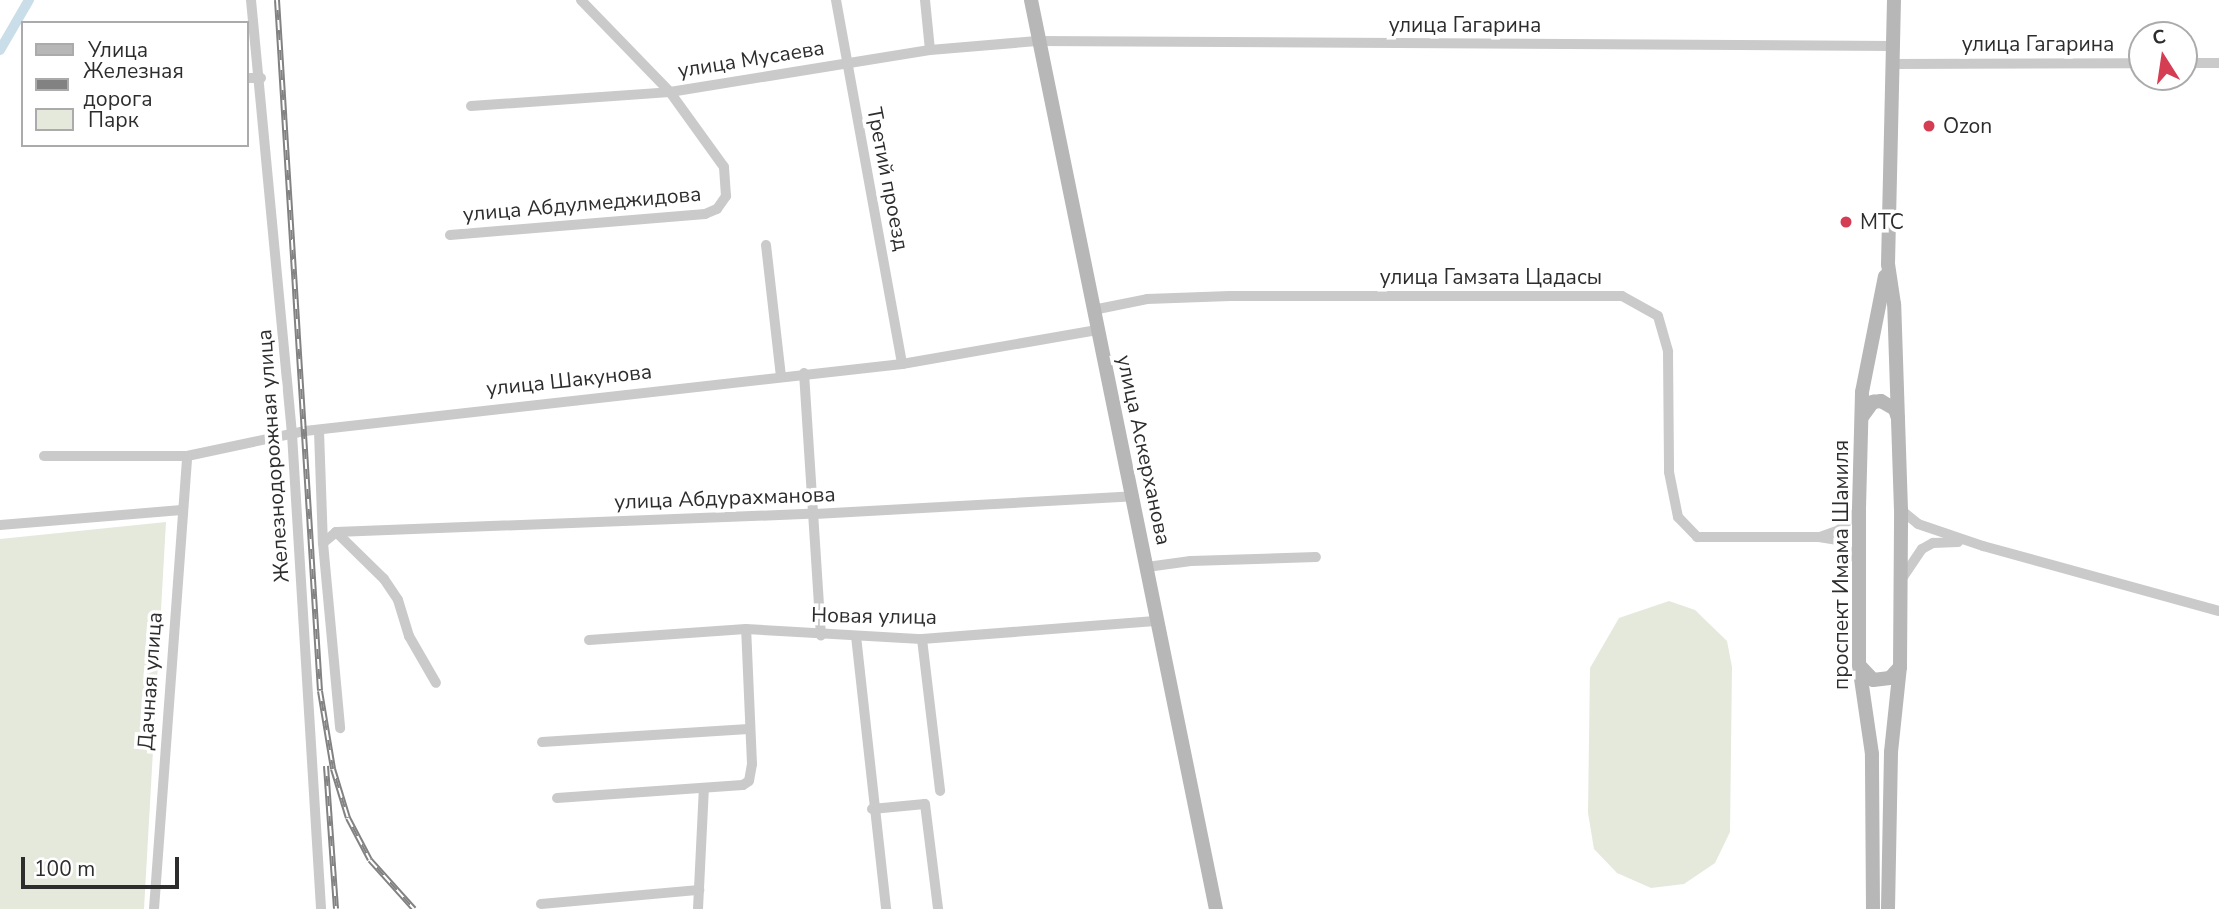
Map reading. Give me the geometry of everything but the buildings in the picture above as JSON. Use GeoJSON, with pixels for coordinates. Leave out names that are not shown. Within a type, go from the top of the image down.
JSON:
{"type":"FeatureCollection","features":[{"type":"Feature","properties":{"kind":"main road","name":"улица Аскерханова"},"geometry":{"type":"LineString","coordinates":[[1031,0],[1037,41],[1133,496],[1216,909]]}},
{"type":"Feature","properties":{"kind":"main road","name":"проспект Имама Шамиля"},"geometry":{"type":"LineString","coordinates":[[1888,909],[1891,752],[1900,667],[1900,422],[1888,264],[1894,0]]}},
{"type":"Feature","properties":{"kind":"main road","name":"проспект Имама Шамиля"},"geometry":{"type":"LineString","coordinates":[[1873,909],[1872,754],[1859,665],[1861,392],[1888,264]]}},
{"type":"Feature","properties":{"kind":"main road"},"geometry":{"type":"LineString","coordinates":[[1861,418],[1873,402],[1881,401],[1895,409],[1900,422]]}},
{"type":"Feature","properties":{"kind":"main road"},"geometry":{"type":"LineString","coordinates":[[1859,665],[1873,680],[1890,678],[1900,667]]}},
{"type":"Feature","properties":{"kind":"street","name":"Железнодорожная улица"},"geometry":{"type":"LineString","coordinates":[[251,0],[261,78],[292,434],[321,909]]}},
{"type":"Feature","properties":{"kind":"street"},"geometry":{"type":"LineString","coordinates":[[581,0],[670,92]]}},
{"type":"Feature","properties":{"kind":"street","name":"Третий проезд"},"geometry":{"type":"LineString","coordinates":[[836,0],[902,365]]}},
{"type":"Feature","properties":{"kind":"street"},"geometry":{"type":"LineString","coordinates":[[925,0],[930,50]]}},
{"type":"Feature","properties":{"kind":"street","name":"улица Мусаева"},"geometry":{"type":"LineString","coordinates":[[471,106],[670,92],[930,50],[1037,41]]}},
{"type":"Feature","properties":{"kind":"street","name":"улица Гагарина"},"geometry":{"type":"LineString","coordinates":[[1037,41],[1893,46]]}},
{"type":"Feature","properties":{"kind":"street","name":"улица Гагарина"},"geometry":{"type":"LineString","coordinates":[[1892,64],[2128,63]]}},
{"type":"Feature","properties":{"kind":"street"},"geometry":{"type":"LineString","coordinates":[[2198,63],[2219,63]]}},
{"type":"Feature","properties":{"kind":"street"},"geometry":{"type":"LineString","coordinates":[[248,78],[261,78]]}},
{"type":"Feature","properties":{"kind":"street","name":"улица Абдулмеджидова"},"geometry":{"type":"LineString","coordinates":[[450,235],[598,226],[717,209],[726,195],[724,167],[670,92]]}},
{"type":"Feature","properties":{"kind":"street"},"geometry":{"type":"LineString","coordinates":[[766,245],[781,376]]}},
{"type":"Feature","properties":{"kind":"street","name":"улица Гамзата Цадасы"},"geometry":{"type":"LineString","coordinates":[[1093,310],[1147,299],[1230,296],[1622,296],[1658,316],[1668,352],[1669,472],[1678,517],[1697,537],[1819,537]]}},
{"type":"Feature","properties":{"kind":"street","name":"улица Шакунова"},"geometry":{"type":"LineString","coordinates":[[44,456],[187,456],[292,434],[804,373],[902,365],[1097,330]]}},
{"type":"Feature","properties":{"kind":"street"},"geometry":{"type":"LineString","coordinates":[[804,373],[816,514],[821,635]]}},
{"type":"Feature","properties":{"kind":"street"},"geometry":{"type":"LineString","coordinates":[[318,431],[323,543],[340,728]]}},
{"type":"Feature","properties":{"kind":"street","name":"Дачная улица"},"geometry":{"type":"LineString","coordinates":[[154,909],[187,456]]}},
{"type":"Feature","properties":{"kind":"street","name":"улица Абдурахманова"},"geometry":{"type":"LineString","coordinates":[[336,532],[816,514],[1133,496]]}},
{"type":"Feature","properties":{"kind":"street"},"geometry":{"type":"LineString","coordinates":[[1819,537],[1839,530],[1859,508]]}},
{"type":"Feature","properties":{"kind":"street"},"geometry":{"type":"LineString","coordinates":[[0,525],[181,510]]}},
{"type":"Feature","properties":{"kind":"street"},"geometry":{"type":"LineString","coordinates":[[1901,510],[1918,524],[1983,546],[2219,611]]}},
{"type":"Feature","properties":{"kind":"street"},"geometry":{"type":"LineString","coordinates":[[323,543],[336,532],[391,589],[408,636],[436,683]]}},
{"type":"Feature","properties":{"kind":"street"},"geometry":{"type":"LineString","coordinates":[[1819,537],[1838,540],[1858,561]]}},
{"type":"Feature","properties":{"kind":"street"},"geometry":{"type":"LineString","coordinates":[[1900,584],[1913,556],[1933,543],[1983,546]]}},
{"type":"Feature","properties":{"kind":"street"},"geometry":{"type":"LineString","coordinates":[[1147,567],[1191,561],[1316,557]]}},
{"type":"Feature","properties":{"kind":"street","name":"Новая улица"},"geometry":{"type":"LineString","coordinates":[[589,640],[747,629],[922,639],[1158,621]]}},
{"type":"Feature","properties":{"kind":"street"},"geometry":{"type":"LineString","coordinates":[[557,798],[743,785],[749,781],[752,764],[747,629]]}},
{"type":"Feature","properties":{"kind":"street"},"geometry":{"type":"LineString","coordinates":[[856,636],[872,809],[886,909]]}},
{"type":"Feature","properties":{"kind":"street"},"geometry":{"type":"LineString","coordinates":[[922,639],[940,791]]}},
{"type":"Feature","properties":{"kind":"street"},"geometry":{"type":"LineString","coordinates":[[542,742],[749,729]]}},
{"type":"Feature","properties":{"kind":"street"},"geometry":{"type":"LineString","coordinates":[[698,909],[704,788]]}},
{"type":"Feature","properties":{"kind":"street"},"geometry":{"type":"LineString","coordinates":[[872,809],[925,804],[938,909]]}},
{"type":"Feature","properties":{"kind":"street"},"geometry":{"type":"LineString","coordinates":[[541,904],[699,890]]}},
{"type":"Feature","properties":{"kind":"green space"},"geometry":{"type":"Polygon","coordinates":[[[166,522],[144,909],[0,909],[0,539],[166,522]]]}},
{"type":"Feature","properties":{"kind":"green space"},"geometry":{"type":"Polygon","coordinates":[[[1669,601],[1695,610],[1727,641],[1732,667],[1730,832],[1715,863],[1684,884],[1651,888],[1617,873],[1594,849],[1588,813],[1590,668],[1619,618],[1669,601]]]}},
{"type":"Feature","properties":{"kind":"waterway"},"geometry":{"type":"LineString","coordinates":[[0,50],[29,0]]}},
{"type":"Feature","properties":{"kind":"railway"},"geometry":{"type":"LineString","coordinates":[[277,0],[320,691],[333,769],[348,818],[370,860],[414,909]]}},
{"type":"Feature","properties":{"kind":"railway"},"geometry":{"type":"LineString","coordinates":[[326,766],[336,909]]}},
{"type":"Feature","properties":{"kind":"place","name":"Ozon"},"geometry":{"type":"Point","coordinates":[1929,126]}},
{"type":"Feature","properties":{"kind":"place","name":"МТС"},"geometry":{"type":"Point","coordinates":[1846,222]}}]}
